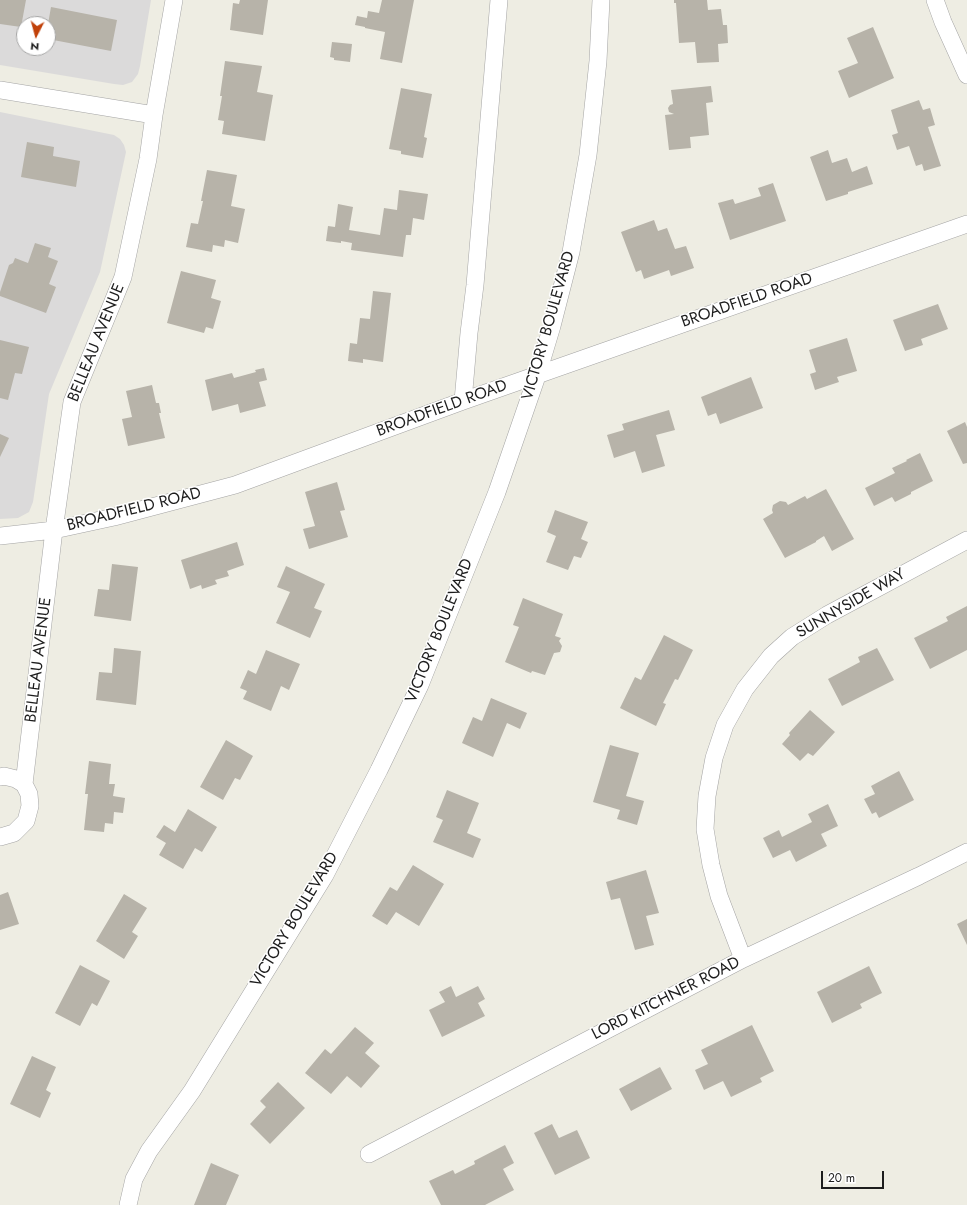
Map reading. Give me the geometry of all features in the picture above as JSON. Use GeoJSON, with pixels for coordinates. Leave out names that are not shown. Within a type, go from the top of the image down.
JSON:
{"type":"FeatureCollection","features":[{"type":"Feature","properties":{"kind":"street","name":"BELLEAU AVENUE"},"geometry":{"type":"LineString","coordinates":[[0,836],[2,837],[14,833],[26,820],[30,806],[29,794],[24,784],[54,530],[72,402],[123,276],[148,159],[174,0]]}},
{"type":"Feature","properties":{"kind":"street"},"geometry":{"type":"LineString","coordinates":[[463,401],[475,285],[499,0]]}},
{"type":"Feature","properties":{"kind":"street","name":"VICTORY BOULEVARD"},"geometry":{"type":"LineString","coordinates":[[128,1205],[134,1179],[149,1151],[192,1091],[325,875],[379,770],[420,685],[496,492],[537,376],[552,326],[571,252],[588,155],[598,61],[601,0]]}},
{"type":"Feature","properties":{"kind":"street"},"geometry":{"type":"LineString","coordinates":[[935,0],[943,22],[967,75]]}},
{"type":"Feature","properties":{"kind":"street"},"geometry":{"type":"LineString","coordinates":[[0,90],[154,115]]}},
{"type":"Feature","properties":{"kind":"street","name":"BROADFIELD ROAD"},"geometry":{"type":"LineString","coordinates":[[0,536],[54,530],[114,517],[235,485],[463,401],[967,224]]}},
{"type":"Feature","properties":{"kind":"street","name":"SUNNYSIDE WAY"},"geometry":{"type":"LineString","coordinates":[[743,959],[719,896],[711,865],[705,829],[707,796],[714,758],[725,725],[745,689],[770,656],[792,637],[827,615],[967,540]]}},
{"type":"Feature","properties":{"kind":"street"},"geometry":{"type":"LineString","coordinates":[[0,778],[4,776],[16,779],[24,784]]}},
{"type":"Feature","properties":{"kind":"street","name":"LORD KITCHNER ROAD"},"geometry":{"type":"LineString","coordinates":[[369,1154],[743,959],[912,880],[967,852]]}},
{"type":"Feature","properties":{"kind":"shaded area"},"geometry":{"type":"Polygon","coordinates":[[[0,0],[151,0],[138,74],[132,82],[123,85],[0,65],[0,0]]]}},
{"type":"Feature","properties":{"kind":"shaded area"},"geometry":{"type":"Polygon","coordinates":[[[0,112],[114,135],[120,139],[126,152],[100,272],[49,394],[33,502],[29,512],[18,518],[0,519],[0,112]]]}},
{"type":"Feature","properties":{"kind":"building"},"geometry":{"type":"Polygon","coordinates":[[[0,0],[26,0],[23,16],[16,16],[16,26],[0,24],[0,0]]]}},
{"type":"Feature","properties":{"kind":"building"},"geometry":{"type":"Polygon","coordinates":[[[240,0],[268,0],[263,35],[230,30],[233,3],[239,4],[240,0]]]}},
{"type":"Feature","properties":{"kind":"building"},"geometry":{"type":"Polygon","coordinates":[[[382,0],[414,0],[402,63],[380,59],[385,32],[355,25],[357,16],[367,18],[368,11],[379,13],[382,0]]]}},
{"type":"Feature","properties":{"kind":"building"},"geometry":{"type":"Polygon","coordinates":[[[674,0],[707,0],[708,10],[721,9],[723,25],[727,25],[728,43],[718,44],[719,62],[697,63],[695,42],[679,43],[676,3],[674,3],[674,0]]]}},
{"type":"Feature","properties":{"kind":"building"},"geometry":{"type":"Polygon","coordinates":[[[51,7],[117,20],[111,51],[56,41],[56,16],[49,16],[51,7]]]}},
{"type":"Feature","properties":{"kind":"building"},"geometry":{"type":"Polygon","coordinates":[[[873,27],[894,78],[849,98],[838,71],[858,63],[847,38],[873,27]]]}},
{"type":"Feature","properties":{"kind":"building"},"geometry":{"type":"Polygon","coordinates":[[[332,42],[352,44],[350,62],[334,60],[334,58],[330,57],[332,42]]]}},
{"type":"Feature","properties":{"kind":"building"},"geometry":{"type":"Polygon","coordinates":[[[225,61],[262,66],[257,92],[273,95],[265,141],[222,134],[224,121],[218,120],[225,61]]]}},
{"type":"Feature","properties":{"kind":"building"},"geometry":{"type":"Polygon","coordinates":[[[711,86],[713,102],[706,103],[709,135],[690,137],[691,148],[669,150],[665,115],[674,114],[669,112],[668,108],[673,104],[671,90],[711,86]]]}},
{"type":"Feature","properties":{"kind":"building"},"geometry":{"type":"Polygon","coordinates":[[[401,88],[432,94],[424,137],[427,138],[423,158],[401,154],[401,151],[389,149],[401,88]]]}},
{"type":"Feature","properties":{"kind":"building"},"geometry":{"type":"Polygon","coordinates":[[[919,100],[923,110],[930,108],[935,125],[928,127],[941,166],[924,171],[922,164],[916,166],[909,146],[897,150],[892,135],[898,133],[891,110],[919,100]]]}},
{"type":"Feature","properties":{"kind":"building"},"geometry":{"type":"Polygon","coordinates":[[[27,142],[54,147],[53,156],[80,161],[76,187],[21,177],[27,142]]]}},
{"type":"Feature","properties":{"kind":"building"},"geometry":{"type":"Polygon","coordinates":[[[828,150],[832,163],[847,158],[852,172],[867,166],[873,184],[826,201],[810,157],[828,150]]]}},
{"type":"Feature","properties":{"kind":"building"},"geometry":{"type":"Polygon","coordinates":[[[207,170],[237,175],[231,206],[245,209],[238,243],[225,240],[224,247],[213,245],[212,252],[186,247],[191,223],[198,224],[207,170]]]}},
{"type":"Feature","properties":{"kind":"building"},"geometry":{"type":"Polygon","coordinates":[[[773,183],[786,221],[730,240],[718,203],[733,199],[735,204],[761,196],[758,188],[773,183]]]}},
{"type":"Feature","properties":{"kind":"building"},"geometry":{"type":"Polygon","coordinates":[[[399,190],[428,194],[424,220],[413,218],[411,235],[406,235],[403,257],[351,250],[352,243],[326,241],[328,226],[335,227],[338,204],[353,207],[349,230],[380,235],[384,208],[397,210],[399,190]]]}},
{"type":"Feature","properties":{"kind":"building"},"geometry":{"type":"Polygon","coordinates":[[[654,220],[658,231],[667,228],[675,249],[686,246],[694,268],[671,276],[669,270],[644,279],[641,270],[636,272],[621,232],[654,220]]]}},
{"type":"Feature","properties":{"kind":"building"},"geometry":{"type":"Polygon","coordinates":[[[35,243],[51,248],[48,257],[58,261],[49,284],[56,287],[46,313],[0,296],[9,265],[13,263],[15,258],[28,263],[35,243]]]}},
{"type":"Feature","properties":{"kind":"building"},"geometry":{"type":"Polygon","coordinates":[[[181,271],[216,280],[211,298],[221,301],[213,329],[206,327],[204,333],[167,323],[181,271]]]}},
{"type":"Feature","properties":{"kind":"building"},"geometry":{"type":"Polygon","coordinates":[[[373,291],[391,293],[383,362],[363,359],[363,363],[348,361],[350,343],[357,344],[360,318],[370,319],[373,291]]]}},
{"type":"Feature","properties":{"kind":"building"},"geometry":{"type":"Polygon","coordinates":[[[938,304],[948,329],[921,339],[923,345],[905,351],[893,320],[938,304]]]}},
{"type":"Feature","properties":{"kind":"building"},"geometry":{"type":"Polygon","coordinates":[[[847,338],[857,371],[837,377],[839,382],[815,390],[810,374],[816,372],[809,350],[847,338]]]}},
{"type":"Feature","properties":{"kind":"building"},"geometry":{"type":"Polygon","coordinates":[[[0,340],[29,347],[22,374],[15,373],[8,400],[0,398],[0,340]]]}},
{"type":"Feature","properties":{"kind":"building"},"geometry":{"type":"Polygon","coordinates":[[[264,368],[267,380],[259,382],[266,406],[240,413],[238,404],[212,411],[205,380],[232,373],[234,378],[256,372],[255,370],[264,368]]]}},
{"type":"Feature","properties":{"kind":"building"},"geometry":{"type":"Polygon","coordinates":[[[751,377],[763,408],[720,424],[716,413],[708,416],[701,397],[751,377]]]}},
{"type":"Feature","properties":{"kind":"building"},"geometry":{"type":"Polygon","coordinates":[[[152,385],[156,403],[159,403],[161,413],[159,413],[165,438],[128,446],[122,419],[132,417],[126,391],[152,385]]]}},
{"type":"Feature","properties":{"kind":"building"},"geometry":{"type":"Polygon","coordinates":[[[669,410],[675,430],[656,435],[665,466],[642,473],[635,451],[614,458],[607,435],[624,430],[622,424],[669,410]]]}},
{"type":"Feature","properties":{"kind":"building"},"geometry":{"type":"Polygon","coordinates":[[[965,422],[967,427],[967,463],[963,464],[947,431],[965,422]]]}},
{"type":"Feature","properties":{"kind":"building"},"geometry":{"type":"Polygon","coordinates":[[[0,434],[9,438],[0,457],[0,434]]]}},
{"type":"Feature","properties":{"kind":"building"},"geometry":{"type":"Polygon","coordinates":[[[920,453],[933,481],[895,502],[892,497],[874,506],[865,488],[895,473],[892,468],[920,453]]]}},
{"type":"Feature","properties":{"kind":"building"},"geometry":{"type":"Polygon","coordinates":[[[337,482],[345,510],[340,511],[348,537],[309,549],[303,529],[315,526],[305,492],[337,482]]]}},
{"type":"Feature","properties":{"kind":"building"},"geometry":{"type":"Polygon","coordinates":[[[826,489],[854,539],[832,551],[824,536],[816,542],[785,558],[763,519],[773,513],[773,505],[780,501],[786,502],[788,505],[805,496],[807,499],[826,489]]]}},
{"type":"Feature","properties":{"kind":"building"},"geometry":{"type":"Polygon","coordinates":[[[555,510],[588,522],[581,539],[588,542],[581,558],[574,556],[568,570],[546,562],[556,536],[547,532],[555,510]]]}},
{"type":"Feature","properties":{"kind":"building"},"geometry":{"type":"Polygon","coordinates":[[[237,542],[244,565],[227,571],[229,576],[215,580],[217,584],[202,589],[201,585],[190,589],[181,560],[237,542]]]}},
{"type":"Feature","properties":{"kind":"building"},"geometry":{"type":"Polygon","coordinates":[[[112,564],[138,567],[131,621],[94,616],[98,589],[109,590],[112,564]]]}},
{"type":"Feature","properties":{"kind":"building"},"geometry":{"type":"Polygon","coordinates":[[[286,566],[325,584],[314,608],[322,611],[310,638],[276,623],[290,592],[277,587],[286,566]]]}},
{"type":"Feature","properties":{"kind":"building"},"geometry":{"type":"Polygon","coordinates":[[[523,598],[563,614],[555,636],[561,638],[559,641],[562,646],[560,652],[554,653],[545,675],[532,671],[531,673],[505,662],[519,627],[513,625],[523,598]]]}},
{"type":"Feature","properties":{"kind":"building"},"geometry":{"type":"Polygon","coordinates":[[[967,606],[967,650],[930,669],[914,638],[948,621],[946,617],[967,606]]]}},
{"type":"Feature","properties":{"kind":"building"},"geometry":{"type":"Polygon","coordinates":[[[664,635],[693,650],[678,680],[675,679],[663,703],[666,704],[656,726],[620,708],[635,677],[641,680],[664,635]]]}},
{"type":"Feature","properties":{"kind":"building"},"geometry":{"type":"Polygon","coordinates":[[[114,648],[141,651],[136,705],[96,700],[99,672],[112,673],[114,648]]]}},
{"type":"Feature","properties":{"kind":"building"},"geometry":{"type":"Polygon","coordinates":[[[877,648],[894,680],[842,706],[828,679],[860,662],[858,657],[877,648]]]}},
{"type":"Feature","properties":{"kind":"building"},"geometry":{"type":"Polygon","coordinates":[[[266,650],[300,664],[289,690],[281,686],[271,711],[243,699],[247,691],[240,688],[248,670],[256,674],[266,650]]]}},
{"type":"Feature","properties":{"kind":"building"},"geometry":{"type":"Polygon","coordinates":[[[491,698],[527,713],[520,729],[507,723],[493,757],[462,743],[473,717],[482,721],[491,698]]]}},
{"type":"Feature","properties":{"kind":"building"},"geometry":{"type":"Polygon","coordinates":[[[810,710],[835,732],[813,756],[808,753],[800,761],[782,744],[790,735],[789,733],[810,710]]]}},
{"type":"Feature","properties":{"kind":"building"},"geometry":{"type":"Polygon","coordinates":[[[226,740],[253,756],[240,780],[235,778],[223,800],[200,787],[226,740]]]}},
{"type":"Feature","properties":{"kind":"building"},"geometry":{"type":"Polygon","coordinates":[[[610,745],[639,753],[626,796],[644,801],[637,825],[617,819],[620,810],[593,802],[610,745]]]}},
{"type":"Feature","properties":{"kind":"building"},"geometry":{"type":"Polygon","coordinates":[[[89,761],[111,764],[109,784],[115,784],[113,796],[125,798],[123,813],[114,812],[113,824],[105,823],[104,832],[84,830],[88,794],[85,794],[89,761]]]}},
{"type":"Feature","properties":{"kind":"building"},"geometry":{"type":"Polygon","coordinates":[[[899,771],[914,800],[879,818],[876,812],[872,814],[864,799],[875,794],[871,786],[899,771]]]}},
{"type":"Feature","properties":{"kind":"building"},"geometry":{"type":"Polygon","coordinates":[[[447,790],[479,803],[467,833],[481,839],[473,858],[433,842],[443,820],[436,817],[447,790]]]}},
{"type":"Feature","properties":{"kind":"building"},"geometry":{"type":"Polygon","coordinates":[[[828,804],[838,826],[821,834],[827,846],[796,862],[790,850],[773,858],[763,838],[779,830],[782,837],[812,822],[808,814],[828,804]]]}},
{"type":"Feature","properties":{"kind":"building"},"geometry":{"type":"Polygon","coordinates":[[[188,809],[217,827],[202,852],[195,848],[183,869],[159,855],[166,843],[156,837],[164,825],[175,832],[188,809]]]}},
{"type":"Feature","properties":{"kind":"building"},"geometry":{"type":"Polygon","coordinates":[[[413,865],[444,884],[419,926],[396,912],[387,925],[372,916],[390,887],[397,891],[413,865]]]}},
{"type":"Feature","properties":{"kind":"building"},"geometry":{"type":"Polygon","coordinates":[[[646,870],[659,913],[646,916],[654,945],[635,950],[620,898],[611,900],[606,882],[646,870]]]}},
{"type":"Feature","properties":{"kind":"building"},"geometry":{"type":"Polygon","coordinates":[[[8,892],[19,924],[0,930],[0,895],[8,892]]]}},
{"type":"Feature","properties":{"kind":"building"},"geometry":{"type":"Polygon","coordinates":[[[124,894],[147,908],[132,932],[138,936],[124,959],[96,941],[124,894]]]}},
{"type":"Feature","properties":{"kind":"building"},"geometry":{"type":"Polygon","coordinates":[[[967,919],[967,945],[957,924],[967,919]]]}},
{"type":"Feature","properties":{"kind":"building"},"geometry":{"type":"Polygon","coordinates":[[[80,965],[110,981],[97,1006],[92,1003],[80,1026],[55,1013],[80,965]]]}},
{"type":"Feature","properties":{"kind":"building"},"geometry":{"type":"Polygon","coordinates":[[[869,966],[882,993],[860,1004],[862,1008],[832,1023],[817,992],[869,966]]]}},
{"type":"Feature","properties":{"kind":"building"},"geometry":{"type":"Polygon","coordinates":[[[451,986],[456,997],[478,986],[485,999],[478,1003],[485,1016],[442,1037],[429,1010],[445,1002],[439,992],[451,986]]]}},
{"type":"Feature","properties":{"kind":"building"},"geometry":{"type":"Polygon","coordinates":[[[752,1025],[774,1071],[760,1078],[762,1082],[731,1097],[723,1081],[704,1090],[695,1070],[708,1064],[701,1050],[752,1025]]]}},
{"type":"Feature","properties":{"kind":"building"},"geometry":{"type":"Polygon","coordinates":[[[355,1027],[374,1043],[365,1053],[380,1066],[361,1088],[347,1076],[331,1094],[305,1073],[325,1049],[331,1054],[355,1027]]]}},
{"type":"Feature","properties":{"kind":"building"},"geometry":{"type":"Polygon","coordinates":[[[32,1056],[56,1067],[46,1090],[51,1093],[40,1118],[10,1104],[32,1056]]]}},
{"type":"Feature","properties":{"kind":"building"},"geometry":{"type":"Polygon","coordinates":[[[660,1067],[672,1089],[631,1111],[619,1089],[660,1067]]]}},
{"type":"Feature","properties":{"kind":"building"},"geometry":{"type":"Polygon","coordinates":[[[278,1082],[305,1108],[270,1144],[250,1124],[266,1107],[260,1101],[278,1082]]]}},
{"type":"Feature","properties":{"kind":"building"},"geometry":{"type":"Polygon","coordinates":[[[552,1124],[559,1138],[577,1130],[590,1158],[555,1175],[534,1133],[552,1124]]]}},
{"type":"Feature","properties":{"kind":"building"},"geometry":{"type":"Polygon","coordinates":[[[505,1145],[514,1163],[503,1169],[514,1190],[485,1205],[441,1205],[429,1181],[453,1170],[455,1174],[475,1164],[474,1161],[505,1145]]]}},
{"type":"Feature","properties":{"kind":"building"},"geometry":{"type":"Polygon","coordinates":[[[211,1163],[239,1175],[226,1205],[194,1205],[211,1163]]]}}]}
